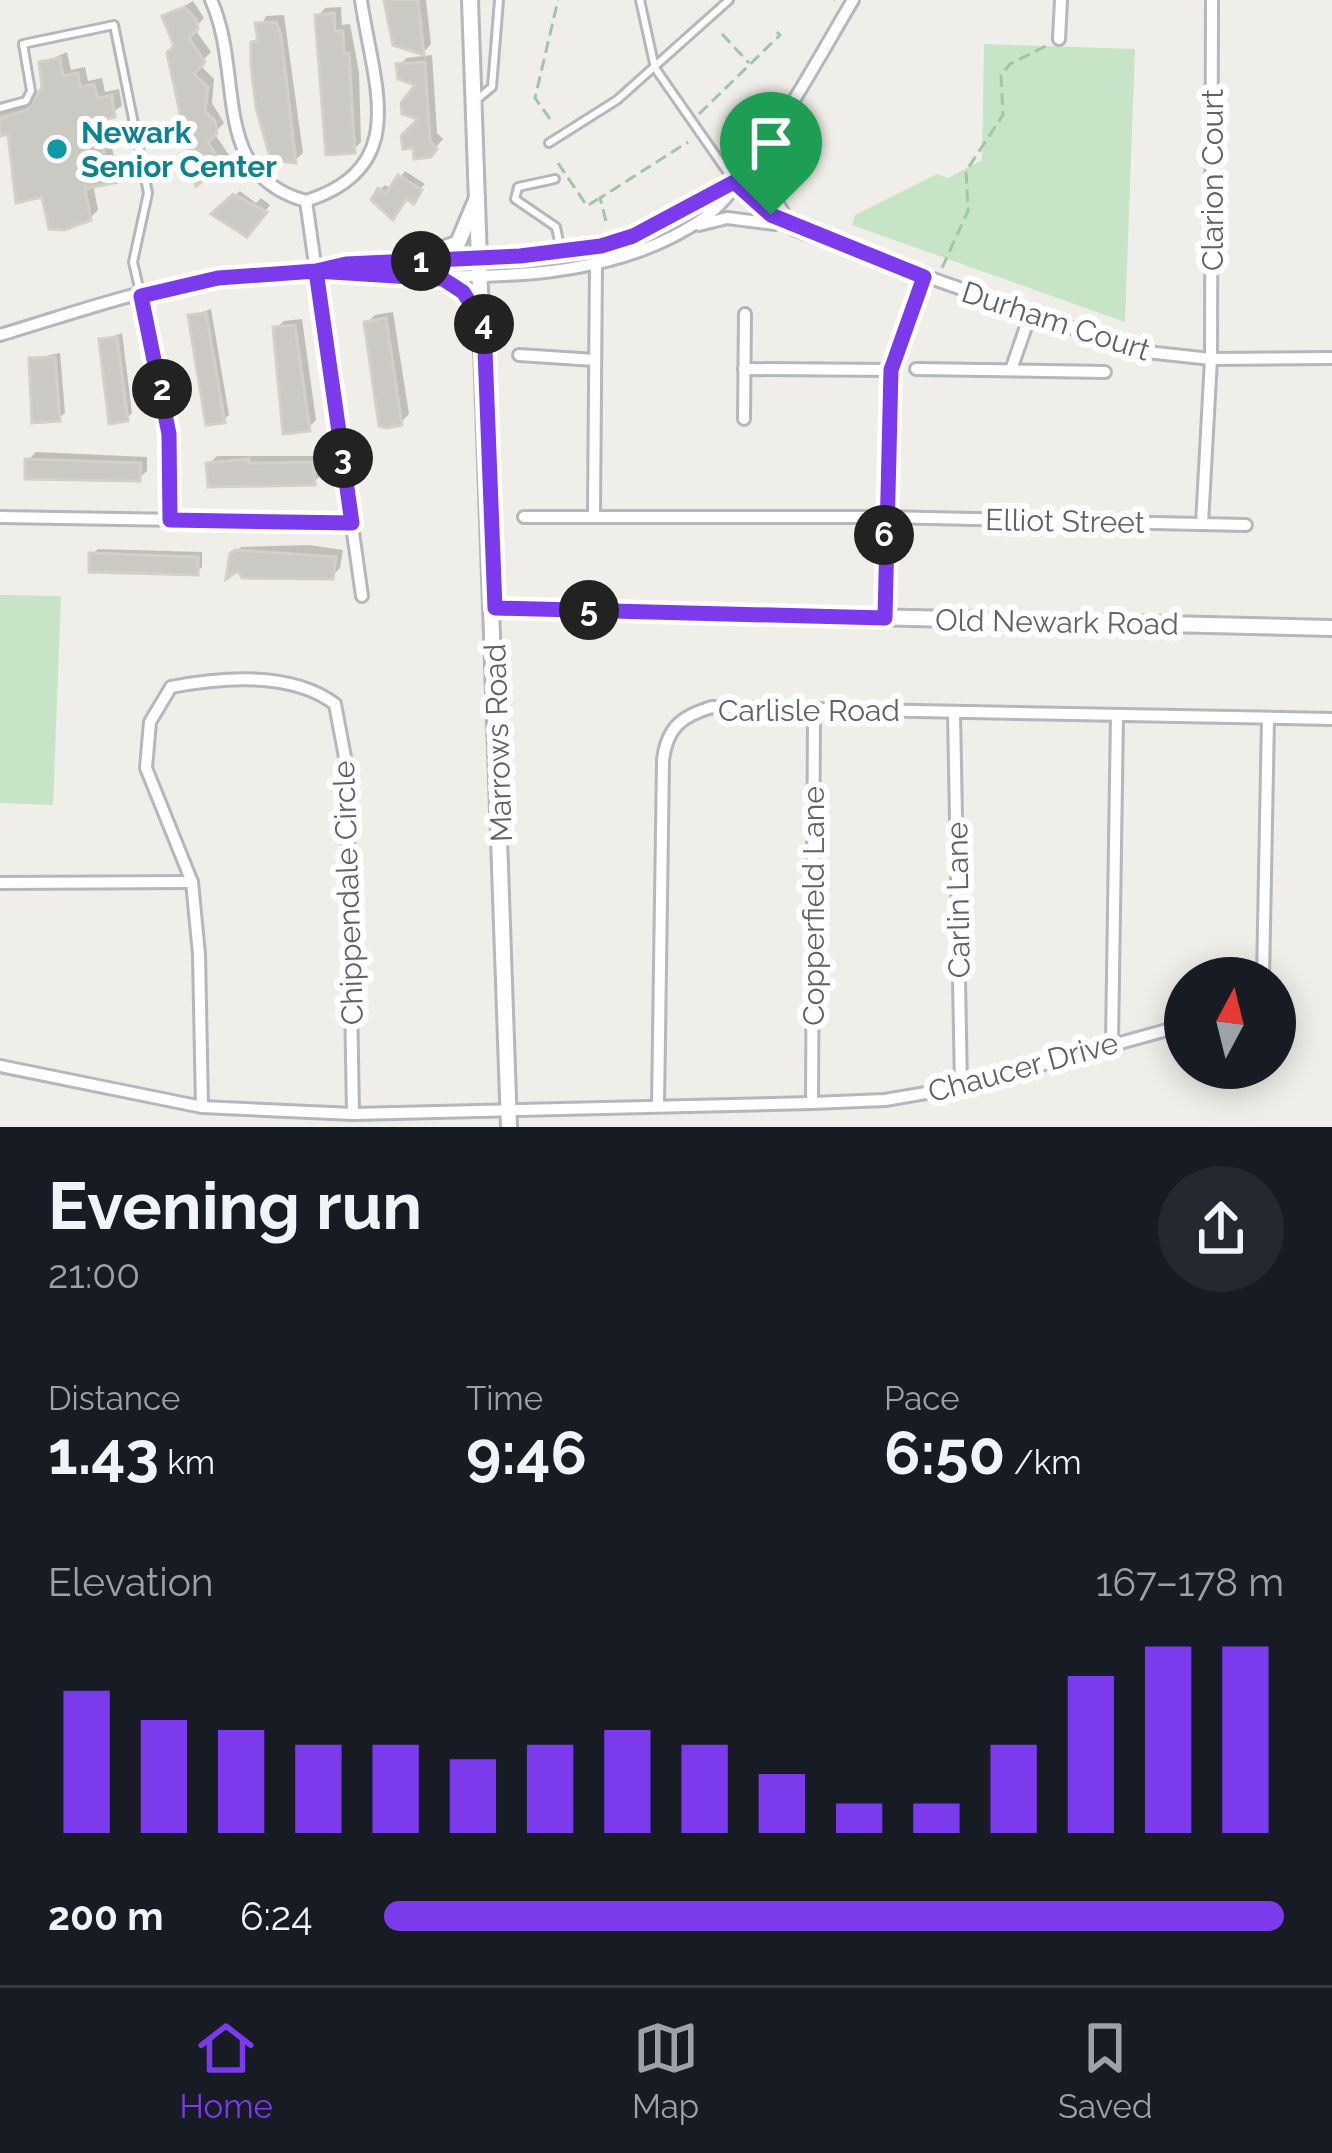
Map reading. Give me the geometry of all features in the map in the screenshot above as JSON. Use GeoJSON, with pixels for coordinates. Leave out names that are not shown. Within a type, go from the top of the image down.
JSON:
{"type":"FeatureCollection","features":[{"type":"Feature","properties":{"kind":"street"},"geometry":{"type":"LineString","coordinates":[[211,0],[245,161],[265,184],[306,201],[335,192],[361,174],[380,133],[361,0]]}},
{"type":"Feature","properties":{"kind":"street","name":"Marrows Road"},"geometry":{"type":"LineString","coordinates":[[470,0],[495,608],[509,1120]]}},
{"type":"Feature","properties":{"kind":"street"},"geometry":{"type":"LineString","coordinates":[[0,335],[218,278],[321,271],[346,264],[596,265],[706,217],[771,134],[853,0]]}},
{"type":"Feature","properties":{"kind":"street"},"geometry":{"type":"LineString","coordinates":[[1059,39],[1061,0]]}},
{"type":"Feature","properties":{"kind":"street","name":"Clarion Court"},"geometry":{"type":"LineString","coordinates":[[1202,524],[1210,359],[1212,0]]}},
{"type":"Feature","properties":{"kind":"street"},"geometry":{"type":"LineString","coordinates":[[771,134],[766,150],[772,194],[795,230]]}},
{"type":"Feature","properties":{"kind":"street"},"geometry":{"type":"LineString","coordinates":[[482,266],[633,236],[734,182]]}},
{"type":"Feature","properties":{"kind":"street","name":"Durham Court"},"geometry":{"type":"LineString","coordinates":[[734,182],[795,230],[1137,351],[1210,359],[1332,358]]}},
{"type":"Feature","properties":{"kind":"street"},"geometry":{"type":"LineString","coordinates":[[413,267],[458,242],[479,193]]}},
{"type":"Feature","properties":{"kind":"street"},"geometry":{"type":"LineString","coordinates":[[306,201],[321,271],[362,596]]}},
{"type":"Feature","properties":{"kind":"street"},"geometry":{"type":"LineString","coordinates":[[681,230],[727,218],[795,230]]}},
{"type":"Feature","properties":{"kind":"street"},"geometry":{"type":"LineString","coordinates":[[594,515],[595,247]]}},
{"type":"Feature","properties":{"kind":"street"},"geometry":{"type":"LineString","coordinates":[[413,267],[455,284],[484,324]]}},
{"type":"Feature","properties":{"kind":"street"},"geometry":{"type":"LineString","coordinates":[[885,618],[891,370],[930,279]]}},
{"type":"Feature","properties":{"kind":"street"},"geometry":{"type":"LineString","coordinates":[[141,296],[169,434],[170,520]]}},
{"type":"Feature","properties":{"kind":"street"},"geometry":{"type":"LineString","coordinates":[[744,419],[745,314]]}},
{"type":"Feature","properties":{"kind":"street"},"geometry":{"type":"LineString","coordinates":[[1011,370],[1030,315]]}},
{"type":"Feature","properties":{"kind":"street"},"geometry":{"type":"LineString","coordinates":[[519,355],[596,360]]}},
{"type":"Feature","properties":{"kind":"street"},"geometry":{"type":"LineString","coordinates":[[744,369],[891,370]]}},
{"type":"Feature","properties":{"kind":"street"},"geometry":{"type":"LineString","coordinates":[[916,369],[1105,372]]}},
{"type":"Feature","properties":{"kind":"street"},"geometry":{"type":"LineString","coordinates":[[0,517],[352,523]]}},
{"type":"Feature","properties":{"kind":"street","name":"Elliot Street"},"geometry":{"type":"LineString","coordinates":[[524,517],[884,517],[1246,525]]}},
{"type":"Feature","properties":{"kind":"street","name":"Old Newark Road"},"geometry":{"type":"LineString","coordinates":[[495,608],[1332,628]]}},
{"type":"Feature","properties":{"kind":"street","name":"Chippendale Circle"},"geometry":{"type":"LineString","coordinates":[[202,1107],[192,882],[146,768],[146,743],[161,695],[170,688],[207,680],[301,684],[335,704],[347,769],[353,1114]]}},
{"type":"Feature","properties":{"kind":"street","name":"Carlisle Road"},"geometry":{"type":"LineString","coordinates":[[658,1106],[665,741],[687,714],[712,707],[1332,719]]}},
{"type":"Feature","properties":{"kind":"street","name":"Copperfield Lane"},"geometry":{"type":"LineString","coordinates":[[812,1103],[814,709]]}},
{"type":"Feature","properties":{"kind":"street","name":"Carlin Lane"},"geometry":{"type":"LineString","coordinates":[[954,712],[961,1088]]}},
{"type":"Feature","properties":{"kind":"street"},"geometry":{"type":"LineString","coordinates":[[1112,1042],[1117,715]]}},
{"type":"Feature","properties":{"kind":"street"},"geometry":{"type":"LineString","coordinates":[[1263,957],[1268,718]]}},
{"type":"Feature","properties":{"kind":"street"},"geometry":{"type":"LineString","coordinates":[[0,884],[192,882]]}},
{"type":"Feature","properties":{"kind":"street","name":"Chaucer Drive"},"geometry":{"type":"LineString","coordinates":[[0,1066],[202,1107],[509,1120],[658,1106],[885,1100],[961,1088],[1164,1029]]}},
{"type":"Feature","properties":{"kind":"lane"},"geometry":{"type":"LineString","coordinates":[[475,101],[492,87],[499,0]]}},
{"type":"Feature","properties":{"kind":"lane"},"geometry":{"type":"LineString","coordinates":[[640,0],[655,68],[734,182]]}},
{"type":"Feature","properties":{"kind":"lane"},"geometry":{"type":"LineString","coordinates":[[549,143],[617,100],[729,0]]}},
{"type":"Feature","properties":{"kind":"lane"},"geometry":{"type":"LineString","coordinates":[[0,108],[26,101],[31,91],[23,44],[114,25],[148,194],[133,262],[141,296]]}},
{"type":"Feature","properties":{"kind":"lane"},"geometry":{"type":"LineString","coordinates":[[555,179],[518,188],[514,199],[556,227],[561,252]]}},
{"type":"Feature","properties":{"kind":"path"},"geometry":{"type":"LineString","coordinates":[[550,119],[535,98],[558,0]]}},
{"type":"Feature","properties":{"kind":"path"},"geometry":{"type":"LineString","coordinates":[[698,116],[780,35],[777,32]]}},
{"type":"Feature","properties":{"kind":"path"},"geometry":{"type":"LineString","coordinates":[[722,34],[751,64]]}},
{"type":"Feature","properties":{"kind":"path"},"geometry":{"type":"LineString","coordinates":[[930,279],[968,211],[966,171],[1004,116],[1001,75],[1010,64],[1059,39]]}},
{"type":"Feature","properties":{"kind":"path"},"geometry":{"type":"LineString","coordinates":[[558,163],[586,206],[688,142]]}},
{"type":"Feature","properties":{"kind":"path"},"geometry":{"type":"LineString","coordinates":[[600,198],[606,221]]}},
{"type":"Feature","properties":{"kind":"green space"},"geometry":{"type":"Polygon","coordinates":[[[984,44],[1135,49],[1125,322],[852,225],[855,215],[937,174],[948,178],[982,160],[984,44]]]}},
{"type":"Feature","properties":{"kind":"green space"},"geometry":{"type":"Polygon","coordinates":[[[0,595],[61,596],[53,805],[0,803],[0,595]]]}},
{"type":"Feature","properties":{"kind":"building"},"geometry":{"type":"Polygon","coordinates":[[[384,0],[418,0],[424,55],[393,45],[384,0]]]}},
{"type":"Feature","properties":{"kind":"building"},"geometry":{"type":"Polygon","coordinates":[[[184,7],[196,19],[198,29],[189,38],[205,62],[194,74],[208,87],[205,111],[215,121],[217,133],[208,143],[223,165],[196,186],[167,53],[174,46],[162,16],[184,7]]]}},
{"type":"Feature","properties":{"kind":"building"},"geometry":{"type":"Polygon","coordinates":[[[334,13],[335,31],[343,31],[344,53],[349,53],[355,153],[326,155],[315,15],[334,13]]]}},
{"type":"Feature","properties":{"kind":"building"},"geometry":{"type":"Polygon","coordinates":[[[276,22],[296,163],[271,160],[256,108],[251,65],[251,42],[258,41],[255,23],[276,22]]]}},
{"type":"Feature","properties":{"kind":"building","name":"Newark Senior Center"},"geometry":{"type":"Polygon","coordinates":[[[60,58],[63,76],[78,73],[80,87],[94,84],[98,98],[112,95],[115,117],[98,121],[106,163],[114,162],[118,182],[85,189],[91,220],[64,230],[49,229],[42,197],[16,203],[8,134],[0,136],[0,118],[27,110],[42,87],[39,62],[60,58]]]}},
{"type":"Feature","properties":{"kind":"building"},"geometry":{"type":"Polygon","coordinates":[[[425,62],[430,141],[437,149],[431,157],[414,159],[413,148],[403,149],[401,136],[418,119],[402,114],[401,103],[415,85],[398,79],[396,64],[425,62]]]}},
{"type":"Feature","properties":{"kind":"building"},"geometry":{"type":"Polygon","coordinates":[[[398,175],[422,190],[414,204],[406,199],[393,220],[371,200],[378,188],[386,193],[398,175]]]}},
{"type":"Feature","properties":{"kind":"building"},"geometry":{"type":"Polygon","coordinates":[[[233,194],[267,212],[247,237],[211,214],[233,194]]]}},
{"type":"Feature","properties":{"kind":"building"},"geometry":{"type":"Polygon","coordinates":[[[206,313],[225,423],[206,425],[188,315],[206,313]]]}},
{"type":"Feature","properties":{"kind":"building"},"geometry":{"type":"Polygon","coordinates":[[[386,318],[402,425],[387,428],[379,426],[364,322],[386,318]]]}},
{"type":"Feature","properties":{"kind":"building"},"geometry":{"type":"Polygon","coordinates":[[[295,325],[310,431],[283,434],[273,327],[295,325]]]}},
{"type":"Feature","properties":{"kind":"building"},"geometry":{"type":"Polygon","coordinates":[[[117,337],[128,421],[109,424],[99,339],[117,337]]]}},
{"type":"Feature","properties":{"kind":"building"},"geometry":{"type":"Polygon","coordinates":[[[55,357],[60,421],[32,423],[29,358],[55,357]]]}},
{"type":"Feature","properties":{"kind":"building"},"geometry":{"type":"Polygon","coordinates":[[[25,459],[141,463],[140,481],[25,479],[25,459]]]}},
{"type":"Feature","properties":{"kind":"building"},"geometry":{"type":"Polygon","coordinates":[[[249,459],[249,463],[313,462],[315,485],[208,487],[206,463],[249,459]]]}},
{"type":"Feature","properties":{"kind":"building"},"geometry":{"type":"Polygon","coordinates":[[[89,553],[198,557],[198,575],[89,572],[89,553]]]}},
{"type":"Feature","properties":{"kind":"building"},"geometry":{"type":"Polygon","coordinates":[[[230,553],[336,557],[333,579],[242,578],[238,571],[226,579],[230,553]]]}},
{"type":"Feature","properties":{"kind":"place","name":"Newark Senior Center"},"geometry":{"type":"Point","coordinates":[57,149]}},
{"type":"Feature","properties":{"kind":"route"},"geometry":{"type":"LineString","coordinates":[[771,215],[734,182],[633,236],[601,246],[520,256],[346,264],[325,271],[316,271],[218,278],[141,296],[169,434],[170,520],[352,523],[316,271],[414,274],[455,284],[484,324],[495,608],[885,618],[891,370],[924,277],[795,230],[771,215]]}}]}
